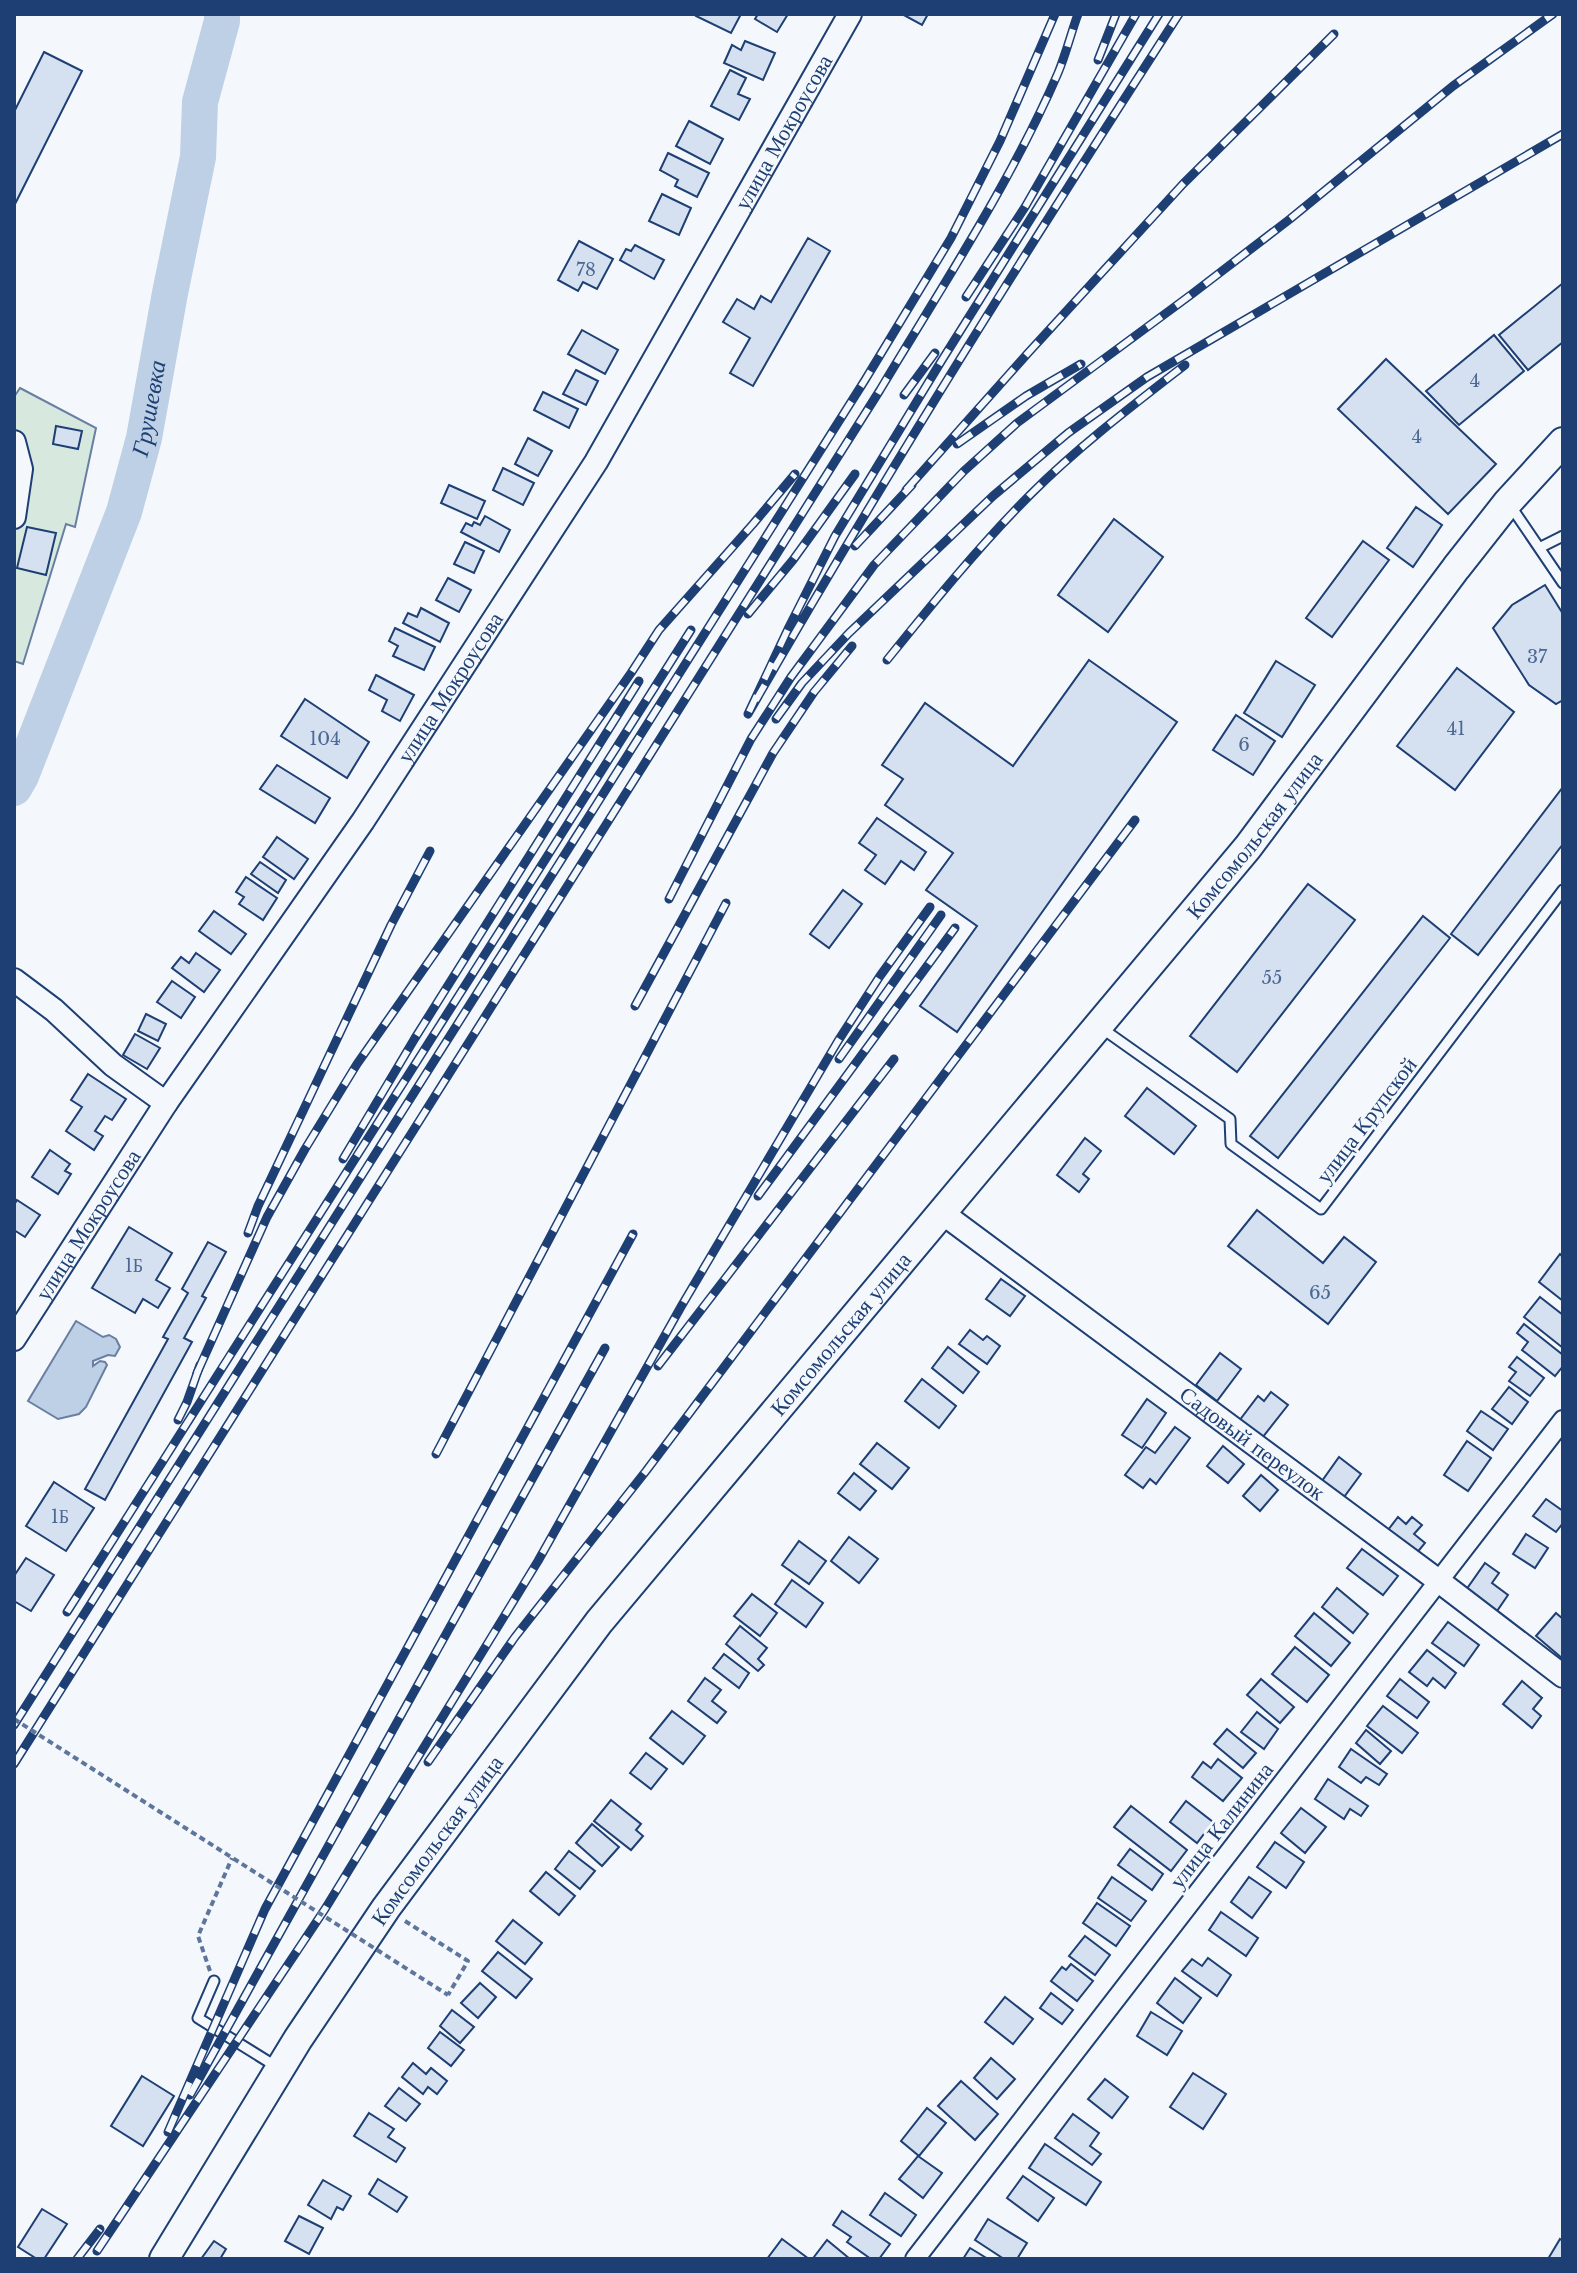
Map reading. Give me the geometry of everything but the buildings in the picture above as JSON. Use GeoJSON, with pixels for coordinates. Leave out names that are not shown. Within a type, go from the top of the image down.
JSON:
{"type":"FeatureCollection","features":[{"type":"Feature","properties":{"kind":"main road","name":"Комсомольская улица"},"geometry":{"type":"LineString","coordinates":[[164,2259],[280,2069],[386,1908],[599,1622],[1248,847],[1456,568],[1508,502],[1563,442]]}},
{"type":"Feature","properties":{"kind":"street","name":"улица Мокроусова"},"geometry":{"type":"LineString","coordinates":[[14,1339],[166,1103],[363,821],[596,462],[850,14]]}},
{"type":"Feature","properties":{"kind":"street"},"geometry":{"type":"LineString","coordinates":[[14,442],[21,469],[14,517]]}},
{"type":"Feature","properties":{"kind":"street"},"geometry":{"type":"LineString","coordinates":[[14,980],[54,1010],[113,1065],[166,1103]]}},
{"type":"Feature","properties":{"kind":"street","name":"Садовый переулок"},"geometry":{"type":"LineString","coordinates":[[941,1212],[1563,1676]]}},
{"type":"Feature","properties":{"kind":"street","name":"улица Калинина"},"geometry":{"type":"LineString","coordinates":[[915,2259],[1563,1420]]}},
{"type":"Feature","properties":{"kind":"lane"},"geometry":{"type":"LineString","coordinates":[[1508,502],[1563,583]]}},
{"type":"Feature","properties":{"kind":"lane"},"geometry":{"type":"LineString","coordinates":[[1541,547],[1563,536]]}},
{"type":"Feature","properties":{"kind":"lane","name":"улица Крупской"},"geometry":{"type":"LineString","coordinates":[[1098,1025],[1230,1119],[1231,1144],[1321,1209],[1563,890]]}},
{"type":"Feature","properties":{"kind":"lane"},"geometry":{"type":"LineString","coordinates":[[214,1981],[198,2018],[280,2069]]}},
{"type":"Feature","properties":{"kind":"path"},"geometry":{"type":"LineString","coordinates":[[14,1719],[448,1995],[468,1961],[386,1908]]}},
{"type":"Feature","properties":{"kind":"path"},"geometry":{"type":"LineString","coordinates":[[214,1981],[198,1936],[232,1858]]}},
{"type":"Feature","properties":{"kind":"shaded area"},"geometry":{"type":"Polygon","coordinates":[[[20,388],[96,428],[75,527],[66,524],[23,664],[14,661],[14,397],[20,388]]]}},
{"type":"Feature","properties":{"kind":"water"},"geometry":{"type":"Polygon","coordinates":[[[76,1321],[103,1337],[109,1335],[116,1339],[120,1347],[115,1356],[108,1355],[93,1361],[93,1366],[100,1361],[107,1365],[86,1407],[79,1414],[58,1419],[28,1401],[76,1321]]]}},
{"type":"Feature","properties":{"kind":"waterway","name":"Грушевка"},"geometry":{"type":"LineString","coordinates":[[14,788],[124,512],[144,438],[198,157],[200,102],[222,14]]}},
{"type":"Feature","properties":{"kind":"railway"},"geometry":{"type":"LineString","coordinates":[[14,1725],[865,380],[951,238],[1000,141],[1055,14]]}},
{"type":"Feature","properties":{"kind":"railway"},"geometry":{"type":"LineString","coordinates":[[14,1764],[880,390],[1019,155],[1058,73],[1078,14]]}},
{"type":"Feature","properties":{"kind":"railway"},"geometry":{"type":"LineString","coordinates":[[1098,60],[1116,14]]}},
{"type":"Feature","properties":{"kind":"railway"},"geometry":{"type":"LineString","coordinates":[[966,297],[1025,207],[1136,14]]}},
{"type":"Feature","properties":{"kind":"railway"},"geometry":{"type":"LineString","coordinates":[[1159,14],[835,536],[748,714],[959,361],[1179,14]]}},
{"type":"Feature","properties":{"kind":"railway"},"geometry":{"type":"LineString","coordinates":[[669,899],[751,739],[791,677],[874,565],[964,471],[1017,423],[1192,294],[1290,219],[1453,86],[1553,14]]}},
{"type":"Feature","properties":{"kind":"railway"},"geometry":{"type":"LineString","coordinates":[[906,490],[1183,184],[1334,34]]}},
{"type":"Feature","properties":{"kind":"railway"},"geometry":{"type":"LineString","coordinates":[[776,719],[802,683],[849,633],[993,496],[1068,433],[1147,377],[1563,134]]}},
{"type":"Feature","properties":{"kind":"railway"},"geometry":{"type":"LineString","coordinates":[[904,395],[935,353]]}},
{"type":"Feature","properties":{"kind":"railway"},"geometry":{"type":"LineString","coordinates":[[957,444],[1026,396],[1081,364]]}},
{"type":"Feature","properties":{"kind":"railway"},"geometry":{"type":"LineString","coordinates":[[887,660],[975,554],[1031,494],[1086,443],[1185,365]]}},
{"type":"Feature","properties":{"kind":"railway"},"geometry":{"type":"LineString","coordinates":[[197,1373],[267,1217],[357,1064],[659,630],[795,474]]}},
{"type":"Feature","properties":{"kind":"railway"},"geometry":{"type":"LineString","coordinates":[[748,614],[793,560],[855,474]]}},
{"type":"Feature","properties":{"kind":"railway"},"geometry":{"type":"LineString","coordinates":[[855,546],[912,485]]}},
{"type":"Feature","properties":{"kind":"railway"},"geometry":{"type":"LineString","coordinates":[[67,1612],[691,630]]}},
{"type":"Feature","properties":{"kind":"railway"},"geometry":{"type":"LineString","coordinates":[[635,1006],[773,753],[814,692],[852,646]]}},
{"type":"Feature","properties":{"kind":"railway"},"geometry":{"type":"LineString","coordinates":[[343,1159],[415,1038],[639,681]]}},
{"type":"Feature","properties":{"kind":"railway"},"geometry":{"type":"LineString","coordinates":[[428,1762],[515,1637],[646,1471],[1135,820]]}},
{"type":"Feature","properties":{"kind":"railway"},"geometry":{"type":"LineString","coordinates":[[248,1233],[391,925],[430,851]]}},
{"type":"Feature","properties":{"kind":"railway"},"geometry":{"type":"LineString","coordinates":[[436,1454],[726,903]]}},
{"type":"Feature","properties":{"kind":"railway"},"geometry":{"type":"LineString","coordinates":[[97,2251],[325,1909],[538,1561],[682,1305],[838,1041],[930,907]]}},
{"type":"Feature","properties":{"kind":"railway"},"geometry":{"type":"LineString","coordinates":[[839,1059],[941,915]]}},
{"type":"Feature","properties":{"kind":"railway"},"geometry":{"type":"LineString","coordinates":[[758,1196],[955,928]]}},
{"type":"Feature","properties":{"kind":"railway"},"geometry":{"type":"LineString","coordinates":[[658,1366],[894,1059]]}},
{"type":"Feature","properties":{"kind":"railway"},"geometry":{"type":"LineString","coordinates":[[168,2132],[265,1909],[633,1234]]}},
{"type":"Feature","properties":{"kind":"railway"},"geometry":{"type":"LineString","coordinates":[[190,2095],[605,1348]]}},
{"type":"Feature","properties":{"kind":"railway"},"geometry":{"type":"LineString","coordinates":[[178,1420],[200,1365]]}},
{"type":"Feature","properties":{"kind":"railway"},"geometry":{"type":"LineString","coordinates":[[77,2259],[100,2229]]}}]}
